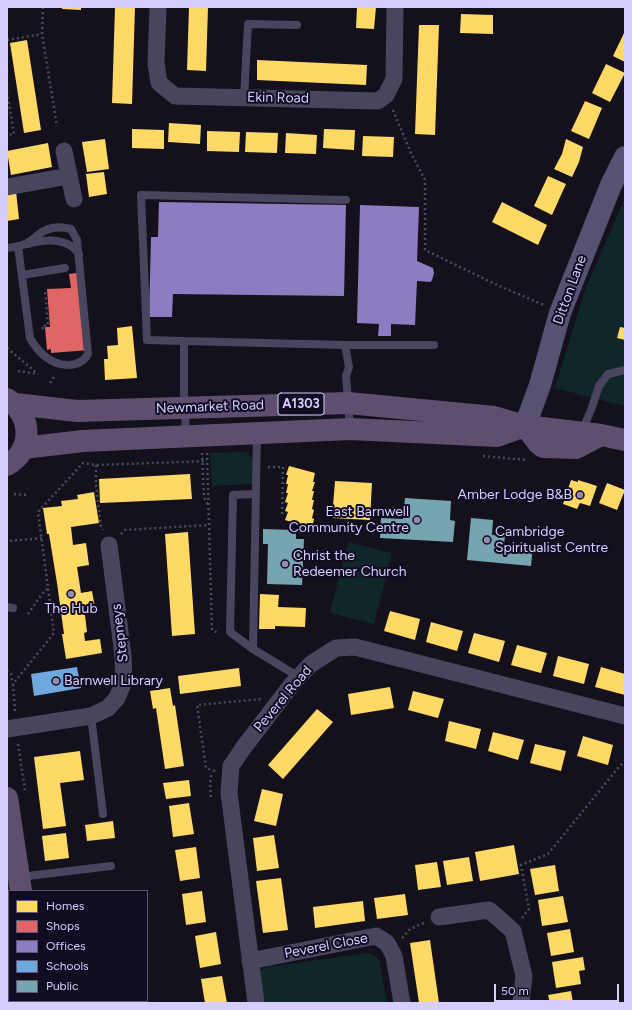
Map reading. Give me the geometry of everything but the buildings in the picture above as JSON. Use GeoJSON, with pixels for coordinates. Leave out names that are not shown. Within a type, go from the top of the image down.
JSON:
{"type":"FeatureCollection","features":[{"type":"Feature","properties":{"kind":"main road","name":"Ditton Lane"},"geometry":{"type":"LineString","coordinates":[[525,426],[540,385],[560,313],[611,184],[625,157]]}},
{"type":"Feature","properties":{"kind":"main road","name":"Newmarket Road"},"geometry":{"type":"LineString","coordinates":[[9,400],[76,411],[348,403],[494,417],[525,426]]}},
{"type":"Feature","properties":{"kind":"main road","name":"Newmarket Road"},"geometry":{"type":"LineString","coordinates":[[9,400],[22,414],[26,425],[27,436],[13,469]]}},
{"type":"Feature","properties":{"kind":"main road","name":"Newmarket Road"},"geometry":{"type":"LineString","coordinates":[[13,469],[83,441],[194,441],[257,433],[350,429],[497,436],[525,426]]}},
{"type":"Feature","properties":{"kind":"main road"},"geometry":{"type":"LineString","coordinates":[[525,426],[543,447],[576,448],[591,434],[625,440]]}},
{"type":"Feature","properties":{"kind":"main road"},"geometry":{"type":"LineString","coordinates":[[16,796],[20,884]]}},
{"type":"Feature","properties":{"kind":"street","name":"Ekin Road"},"geometry":{"type":"LineString","coordinates":[[158,7],[156,63],[159,83],[175,96],[378,101],[386,95]]}},
{"type":"Feature","properties":{"kind":"street"},"geometry":{"type":"LineString","coordinates":[[386,95],[394,79],[395,7]]}},
{"type":"Feature","properties":{"kind":"street"},"geometry":{"type":"LineString","coordinates":[[64,151],[74,199]]}},
{"type":"Feature","properties":{"kind":"street"},"geometry":{"type":"LineString","coordinates":[[7,187],[69,176]]}},
{"type":"Feature","properties":{"kind":"street","name":"Stepneys"},"geometry":{"type":"LineString","coordinates":[[11,728],[91,716],[108,708],[117,698],[124,681],[123,656],[109,545]]}},
{"type":"Feature","properties":{"kind":"street","name":"Peverel Road"},"geometry":{"type":"LineString","coordinates":[[256,1003],[229,793],[230,778],[232,766],[244,747],[299,677],[312,664],[336,648],[355,647],[625,716]]}},
{"type":"Feature","properties":{"kind":"street"},"geometry":{"type":"LineString","coordinates":[[439,917],[490,910],[513,931],[524,976],[521,1003]]}},
{"type":"Feature","properties":{"kind":"street","name":"Peverel Close"},"geometry":{"type":"LineString","coordinates":[[250,961],[376,936],[387,943],[391,950]]}},
{"type":"Feature","properties":{"kind":"street"},"geometry":{"type":"LineString","coordinates":[[391,950],[394,956],[402,1003]]}},
{"type":"Feature","properties":{"kind":"lane"},"geometry":{"type":"LineString","coordinates":[[244,98],[248,24],[297,26]]}},
{"type":"Feature","properties":{"kind":"lane"},"geometry":{"type":"LineString","coordinates":[[346,200],[141,195],[147,340],[345,345],[434,345]]}},
{"type":"Feature","properties":{"kind":"lane"},"geometry":{"type":"LineString","coordinates":[[62,227],[70,229],[77,240],[88,354],[85,359],[73,365],[54,362],[45,357],[30,338],[22,275],[22,245],[42,231],[62,227]]}},
{"type":"Feature","properties":{"kind":"lane"},"geometry":{"type":"LineString","coordinates":[[7,248],[55,240],[71,245],[79,254]]}},
{"type":"Feature","properties":{"kind":"lane"},"geometry":{"type":"LineString","coordinates":[[22,275],[65,268]]}},
{"type":"Feature","properties":{"kind":"lane"},"geometry":{"type":"LineString","coordinates":[[184,341],[184,407],[194,441]]}},
{"type":"Feature","properties":{"kind":"lane"},"geometry":{"type":"LineString","coordinates":[[345,345],[349,367],[346,376],[350,429]]}},
{"type":"Feature","properties":{"kind":"lane"},"geometry":{"type":"LineString","coordinates":[[591,434],[591,410],[598,386],[608,374],[625,370]]}},
{"type":"Feature","properties":{"kind":"lane"},"geometry":{"type":"LineString","coordinates":[[253,649],[257,433]]}},
{"type":"Feature","properties":{"kind":"lane"},"geometry":{"type":"LineString","coordinates":[[256,494],[233,495],[230,632],[253,649],[299,677]]}},
{"type":"Feature","properties":{"kind":"lane"},"geometry":{"type":"LineString","coordinates":[[91,716],[103,814]]}},
{"type":"Feature","properties":{"kind":"lane"},"geometry":{"type":"LineString","coordinates":[[20,884],[112,866]]}},
{"type":"Feature","properties":{"kind":"path"},"geometry":{"type":"LineString","coordinates":[[43,7],[42,34],[57,126]]}},
{"type":"Feature","properties":{"kind":"path"},"geometry":{"type":"LineString","coordinates":[[7,40],[42,34]]}},
{"type":"Feature","properties":{"kind":"path"},"geometry":{"type":"LineString","coordinates":[[7,92],[14,134],[7,135]]}},
{"type":"Feature","properties":{"kind":"path"},"geometry":{"type":"LineString","coordinates":[[386,95],[410,151],[425,180],[426,250],[497,285],[560,313]]}},
{"type":"Feature","properties":{"kind":"path"},"geometry":{"type":"LineString","coordinates":[[7,348],[38,374],[18,371]]}},
{"type":"Feature","properties":{"kind":"path"},"geometry":{"type":"LineString","coordinates":[[194,441],[202,461],[204,496],[209,505],[207,450]]}},
{"type":"Feature","properties":{"kind":"path"},"geometry":{"type":"LineString","coordinates":[[13,684],[54,633],[38,512],[83,463],[96,466],[207,461]]}},
{"type":"Feature","properties":{"kind":"path"},"geometry":{"type":"LineString","coordinates":[[96,466],[96,485],[101,526],[109,545],[125,530],[209,525]]}},
{"type":"Feature","properties":{"kind":"path"},"geometry":{"type":"LineString","coordinates":[[264,467],[283,466],[282,517]]}},
{"type":"Feature","properties":{"kind":"path"},"geometry":{"type":"LineString","coordinates":[[13,469],[27,496]]}},
{"type":"Feature","properties":{"kind":"path"},"geometry":{"type":"LineString","coordinates":[[10,541],[42,538]]}},
{"type":"Feature","properties":{"kind":"path"},"geometry":{"type":"LineString","coordinates":[[28,614],[48,588]]}},
{"type":"Feature","properties":{"kind":"path"},"geometry":{"type":"LineString","coordinates":[[7,670],[11,674],[13,684],[11,728],[16,796]]}},
{"type":"Feature","properties":{"kind":"path"},"geometry":{"type":"LineString","coordinates":[[230,778],[206,768],[197,705],[260,698],[274,708]]}},
{"type":"Feature","properties":{"kind":"path"},"geometry":{"type":"LineString","coordinates":[[513,931],[529,909],[521,865],[548,854],[625,761]]}},
{"type":"Feature","properties":{"kind":"path"},"geometry":{"type":"LineString","coordinates":[[391,950],[410,929],[439,917]]}},
{"type":"Feature","properties":{"kind":"green space"},"geometry":{"type":"Polygon","coordinates":[[[625,198],[625,406],[555,388],[585,290],[625,198]]]}},
{"type":"Feature","properties":{"kind":"green space"},"geometry":{"type":"Polygon","coordinates":[[[246,452],[254,460],[253,484],[212,486],[210,453],[246,452]]]}},
{"type":"Feature","properties":{"kind":"green space"},"geometry":{"type":"Polygon","coordinates":[[[348,542],[392,553],[374,624],[330,613],[348,542]]]}},
{"type":"Feature","properties":{"kind":"green space"},"geometry":{"type":"Polygon","coordinates":[[[7,865],[10,890],[8,890],[8,1002],[27,1003],[7,1003],[7,865]]]}},
{"type":"Feature","properties":{"kind":"green space"},"geometry":{"type":"Polygon","coordinates":[[[367,953],[374,955],[379,960],[387,1003],[262,1003],[256,976],[261,970],[267,967],[367,953]]]}},
{"type":"Feature","properties":{"kind":"place","name":"Amber Lodge B&B"},"geometry":{"type":"Point","coordinates":[580,495]}},
{"type":"Feature","properties":{"kind":"place","name":"East Barnwell Community Centre"},"geometry":{"type":"Point","coordinates":[417,520]}},
{"type":"Feature","properties":{"kind":"place","name":"Cambridge Spiritualist Centre"},"geometry":{"type":"Point","coordinates":[487,540]}},
{"type":"Feature","properties":{"kind":"place","name":"Christ the Redeemer Church"},"geometry":{"type":"Point","coordinates":[285,564]}},
{"type":"Feature","properties":{"kind":"place","name":"The Hub"},"geometry":{"type":"Point","coordinates":[71,594]}},
{"type":"Feature","properties":{"kind":"place","name":"Barnwell Library"},"geometry":{"type":"Point","coordinates":[56,681]}}]}
